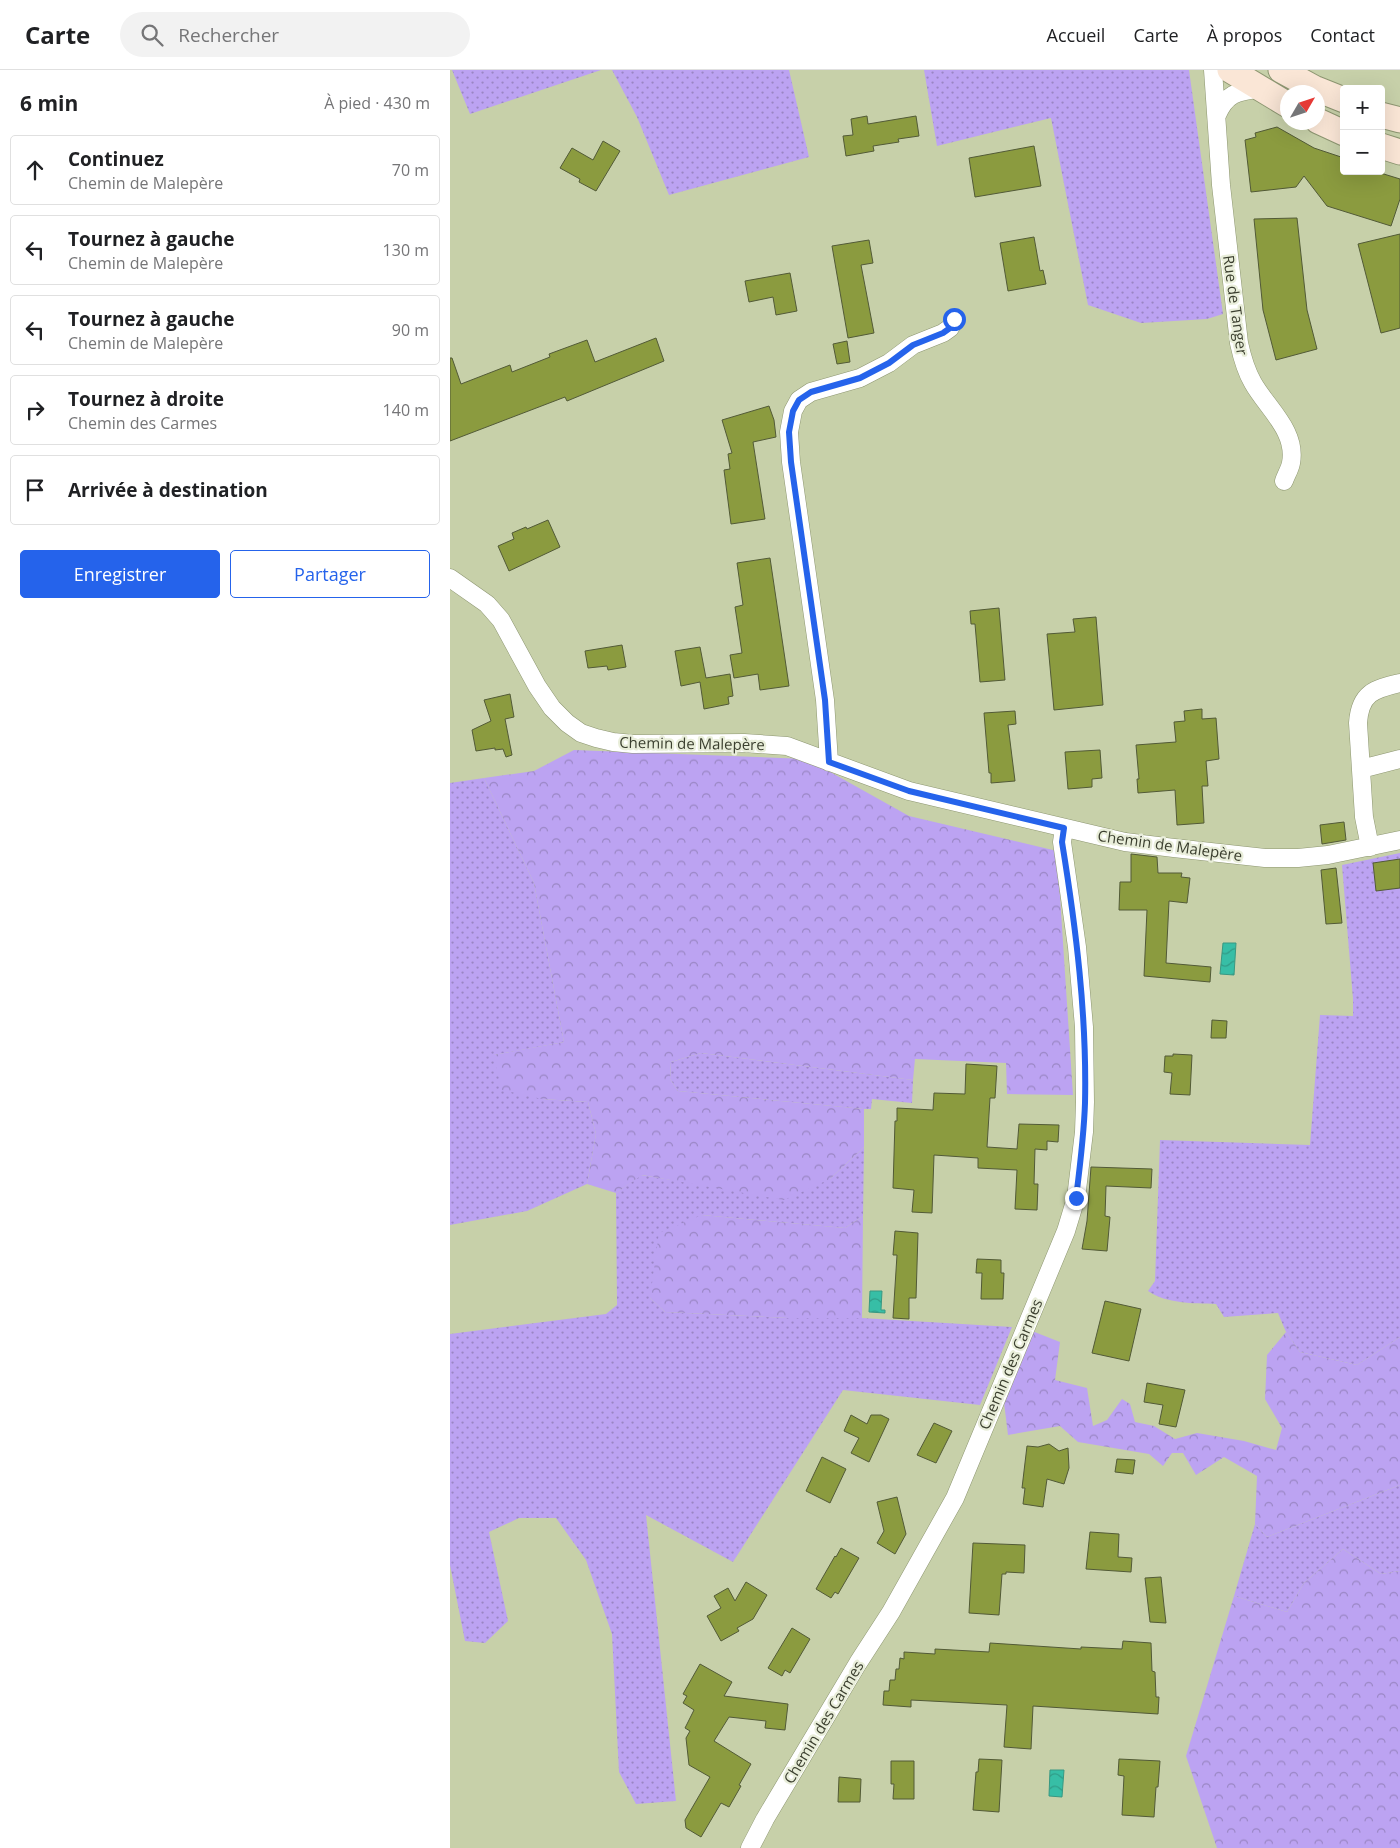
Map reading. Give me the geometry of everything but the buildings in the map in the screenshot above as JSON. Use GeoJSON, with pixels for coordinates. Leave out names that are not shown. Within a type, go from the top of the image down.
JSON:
{"type":"FeatureCollection","features":[{"type":"Feature","properties":{"kind":"street","name":"Rue de Tanger"},"geometry":{"type":"LineString","coordinates":[[1213,70],[1221,185],[1239,343],[1244,363],[1254,384],[1281,420],[1288,437],[1292,452],[1291,464],[1284,481]]}},
{"type":"Feature","properties":{"kind":"street"},"geometry":{"type":"LineString","coordinates":[[1230,70],[1280,101]]}},
{"type":"Feature","properties":{"kind":"street"},"geometry":{"type":"LineString","coordinates":[[1281,70],[1314,88],[1340,98]]}},
{"type":"Feature","properties":{"kind":"street"},"geometry":{"type":"LineString","coordinates":[[1217,115],[1221,106],[1237,92],[1259,89]]}},
{"type":"Feature","properties":{"kind":"street"},"geometry":{"type":"LineString","coordinates":[[1385,116],[1400,120]]}},
{"type":"Feature","properties":{"kind":"street"},"geometry":{"type":"LineString","coordinates":[[1325,124],[1340,130]]}},
{"type":"Feature","properties":{"kind":"street"},"geometry":{"type":"LineString","coordinates":[[1385,147],[1400,152]]}},
{"type":"Feature","properties":{"kind":"street"},"geometry":{"type":"LineString","coordinates":[[829,762],[825,700],[791,462],[789,432],[793,411],[799,400],[811,392],[860,378],[889,363],[913,345],[943,333],[950,328],[954,319]]}},
{"type":"Feature","properties":{"kind":"street","name":"Chemin de Malepère"},"geometry":{"type":"LineString","coordinates":[[450,578],[487,604],[501,620],[552,708],[567,723],[581,733],[613,742],[633,744],[773,744],[787,746],[909,791],[1125,842],[1265,858],[1298,858],[1328,855],[1400,840]]}},
{"type":"Feature","properties":{"kind":"street"},"geometry":{"type":"LineString","coordinates":[[1370,847],[1364,817],[1358,723],[1359,710],[1364,699],[1370,693],[1381,688],[1400,684]]}},
{"type":"Feature","properties":{"kind":"street"},"geometry":{"type":"LineString","coordinates":[[1361,769],[1400,759]]}},
{"type":"Feature","properties":{"kind":"street","name":"Chemin des Carmes"},"geometry":{"type":"LineString","coordinates":[[750,1848],[765,1819],[858,1663],[891,1612],[955,1498],[1058,1252],[1074,1206],[1084,1132],[1084,1036],[1077,947],[1062,842],[1064,828]]}},
{"type":"Feature","properties":{"kind":"green space"},"geometry":{"type":"Polygon","coordinates":[[[452,70],[601,70],[470,114],[452,70]]]}},
{"type":"Feature","properties":{"kind":"green space"},"geometry":{"type":"Polygon","coordinates":[[[612,70],[789,70],[809,157],[669,195],[637,117],[612,70]]]}},
{"type":"Feature","properties":{"kind":"green space"},"geometry":{"type":"Polygon","coordinates":[[[924,70],[1189,70],[1223,314],[1207,319],[1141,323],[1088,305],[1051,118],[937,146],[924,70]]]}},
{"type":"Feature","properties":{"kind":"green space"},"geometry":{"type":"Polygon","coordinates":[[[574,750],[807,759],[909,816],[1057,851],[1073,1095],[1007,1094],[1006,1063],[915,1059],[913,1080],[701,1053],[671,1062],[670,1079],[678,1091],[864,1109],[864,1147],[830,1179],[784,1200],[642,1175],[616,1193],[587,1184],[596,1134],[588,1102],[542,1099],[502,1090],[493,1055],[564,1042],[534,883],[484,778],[534,771],[574,750]]]}},
{"type":"Feature","properties":{"kind":"green space"},"geometry":{"type":"Polygon","coordinates":[[[484,778],[534,883],[564,1042],[494,1055],[542,1099],[588,1102],[596,1134],[587,1184],[527,1211],[450,1225],[450,783],[484,778]]]}},
{"type":"Feature","properties":{"kind":"green space"},"geometry":{"type":"Polygon","coordinates":[[[1400,853],[1400,1337],[1357,1365],[1300,1352],[1286,1332],[1278,1313],[1224,1317],[1216,1304],[1172,1301],[1148,1291],[1155,1281],[1160,1140],[1310,1145],[1320,1015],[1353,1016],[1342,865],[1400,853]]]}},
{"type":"Feature","properties":{"kind":"green space"},"geometry":{"type":"Polygon","coordinates":[[[701,1053],[913,1080],[912,1103],[872,1099],[871,1109],[864,1109],[678,1091],[670,1079],[671,1062],[701,1053]]]}},
{"type":"Feature","properties":{"kind":"green space"},"geometry":{"type":"Polygon","coordinates":[[[864,1147],[863,1216],[845,1228],[702,1215],[650,1298],[665,1312],[788,1318],[862,1318],[1012,1327],[980,1405],[843,1390],[733,1562],[646,1515],[676,1801],[636,1804],[619,1772],[612,1634],[586,1560],[556,1518],[519,1518],[489,1532],[508,1621],[485,1643],[465,1641],[450,1565],[450,1334],[606,1314],[617,1305],[616,1193],[641,1175],[672,1180],[830,1179],[864,1147]]]}},
{"type":"Feature","properties":{"kind":"green space"},"geometry":{"type":"Polygon","coordinates":[[[702,1215],[845,1228],[863,1216],[862,1318],[788,1318],[665,1312],[650,1298],[659,1233],[702,1215]]]}},
{"type":"Feature","properties":{"kind":"green space"},"geometry":{"type":"Polygon","coordinates":[[[1032,1331],[1060,1342],[1055,1380],[1087,1388],[1093,1426],[1107,1420],[1122,1399],[1130,1404],[1135,1422],[1154,1426],[1175,1439],[1197,1433],[1244,1441],[1276,1450],[1282,1428],[1265,1399],[1267,1355],[1286,1332],[1300,1352],[1357,1365],[1400,1337],[1400,1485],[1267,1537],[1255,1524],[1257,1476],[1224,1457],[1196,1475],[1183,1453],[1172,1453],[1163,1466],[1149,1454],[1078,1442],[1060,1426],[1008,1435],[1002,1386],[1032,1331]]]}},
{"type":"Feature","properties":{"kind":"green space"},"geometry":{"type":"Polygon","coordinates":[[[1400,1485],[1400,1571],[1381,1574],[1343,1549],[1304,1583],[1287,1612],[1234,1596],[1255,1524],[1267,1537],[1400,1485]]]}},
{"type":"Feature","properties":{"kind":"green space"},"geometry":{"type":"Polygon","coordinates":[[[1343,1549],[1381,1574],[1400,1571],[1400,1848],[1217,1848],[1186,1756],[1234,1596],[1287,1612],[1304,1583],[1343,1549]]]}},
{"type":"Feature","properties":{"kind":"water"},"geometry":{"type":"Polygon","coordinates":[[[1223,943],[1236,943],[1234,975],[1220,974],[1223,943]]]}},
{"type":"Feature","properties":{"kind":"water"},"geometry":{"type":"Polygon","coordinates":[[[870,1291],[882,1291],[881,1310],[885,1310],[885,1313],[869,1312],[870,1291]]]}},
{"type":"Feature","properties":{"kind":"water"},"geometry":{"type":"Polygon","coordinates":[[[1050,1770],[1064,1770],[1062,1797],[1049,1796],[1050,1770]]]}},
{"type":"Feature","properties":{"kind":"route"},"geometry":{"type":"LineString","coordinates":[[954,319],[950,328],[943,333],[913,345],[889,363],[860,378],[811,392],[799,400],[793,411],[789,432],[791,462],[825,700],[829,762],[909,791],[1064,828],[1062,842],[1077,947],[1084,1027],[1084,1132],[1076,1198]]}}]}
